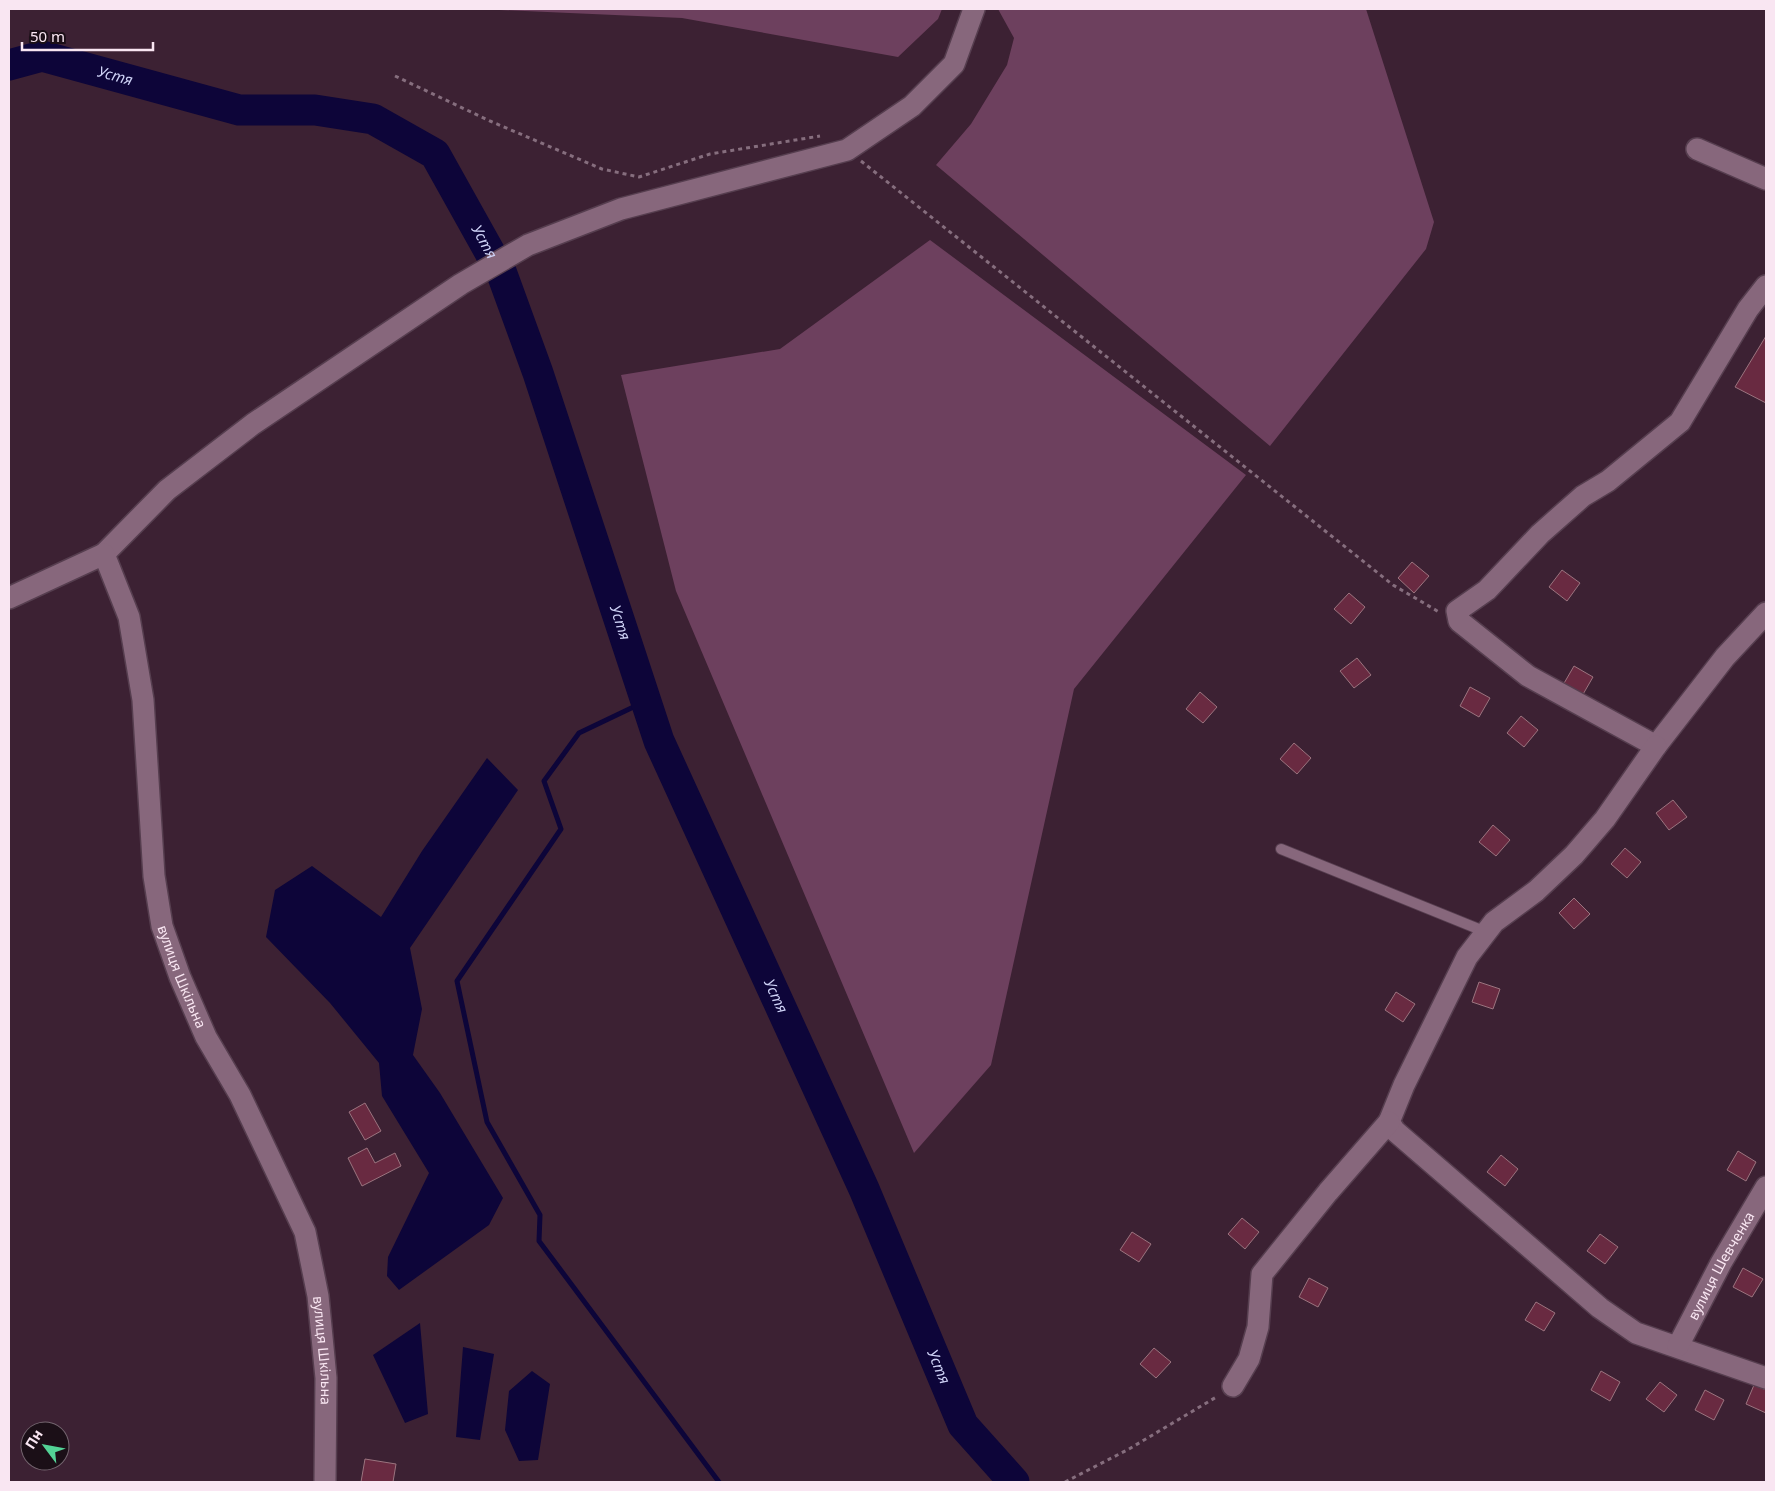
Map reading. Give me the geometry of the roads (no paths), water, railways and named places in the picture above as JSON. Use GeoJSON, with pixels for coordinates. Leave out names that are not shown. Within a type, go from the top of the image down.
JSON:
{"type":"FeatureCollection","features":[{"type":"Feature","properties":{"kind":"street"},"geometry":{"type":"LineString","coordinates":[[9,598],[104,554],[167,490],[253,424],[461,284],[528,245],[621,209],[847,150],[912,106],[954,64],[974,9]]}},
{"type":"Feature","properties":{"kind":"street"},"geometry":{"type":"LineString","coordinates":[[1697,150],[1766,179]]}},
{"type":"Feature","properties":{"kind":"street"},"geometry":{"type":"LineString","coordinates":[[1656,746],[1528,676],[1459,621],[1457,611],[1487,590],[1540,534],[1583,496],[1608,481],[1680,422],[1748,309],[1766,286]]}},
{"type":"Feature","properties":{"kind":"street","name":"вулиця Шкільна"},"geometry":{"type":"LineString","coordinates":[[104,554],[129,617],[143,700],[154,876],[162,926],[180,977],[206,1037],[240,1095],[305,1232],[318,1296],[326,1378],[325,1482]]}},
{"type":"Feature","properties":{"kind":"street"},"geometry":{"type":"LineString","coordinates":[[1233,1386],[1249,1359],[1258,1327],[1262,1274],[1311,1212],[1389,1122],[1404,1085],[1467,957],[1494,922],[1536,891],[1574,855],[1605,819],[1656,746],[1725,657],[1766,613]]}},
{"type":"Feature","properties":{"kind":"street"},"geometry":{"type":"LineString","coordinates":[[1389,1122],[1395,1131],[1491,1216],[1600,1308],[1636,1333],[1766,1378]]}},
{"type":"Feature","properties":{"kind":"street","name":"вулиця Шевченка"},"geometry":{"type":"LineString","coordinates":[[1678,1346],[1721,1263],[1766,1187]]}},
{"type":"Feature","properties":{"kind":"lane"},"geometry":{"type":"LineString","coordinates":[[1281,849],[1486,932]]}},
{"type":"Feature","properties":{"kind":"waterway","name":"Устя"},"geometry":{"type":"LineString","coordinates":[[9,65],[42,56],[239,110],[315,110],[373,119],[435,154],[502,274],[538,373],[659,741],[864,1189],[963,1425],[1014,1482]]}},
{"type":"Feature","properties":{"kind":"waterway"},"geometry":{"type":"LineString","coordinates":[[646,701],[579,733],[544,781],[561,829],[457,981],[487,1122],[540,1215],[539,1241],[719,1482]]}}]}
